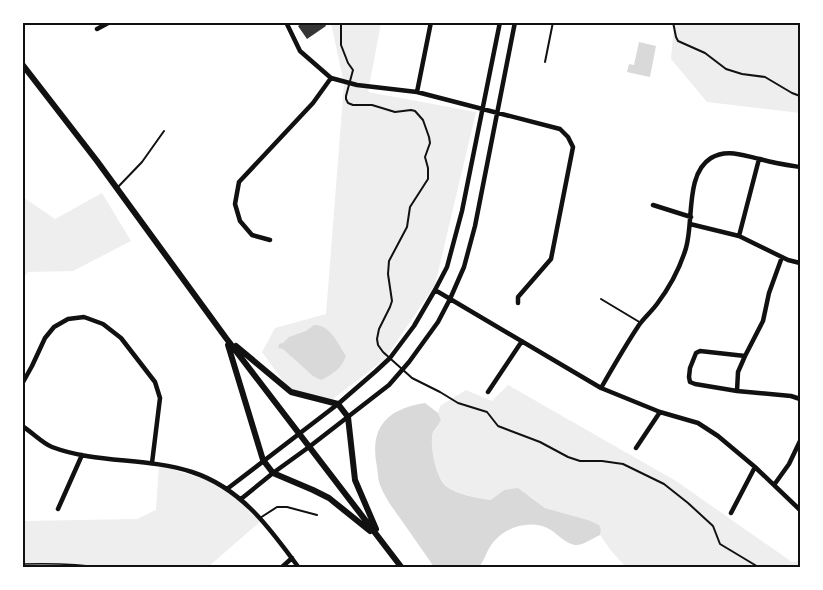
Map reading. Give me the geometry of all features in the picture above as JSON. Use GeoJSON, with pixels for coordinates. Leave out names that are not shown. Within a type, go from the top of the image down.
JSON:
{"type":"FeatureCollection","features":[{"type":"Feature","properties":{"kind":"street"},"geometry":{"type":"LineString","coordinates":[[97,29],[110,22]]}},
{"type":"Feature","properties":{"kind":"street"},"geometry":{"type":"LineString","coordinates":[[286,22],[300,51],[331,78],[357,85],[417,93],[560,129],[568,137],[573,147],[551,259],[518,297],[518,303]]}},
{"type":"Feature","properties":{"kind":"street"},"geometry":{"type":"LineString","coordinates":[[417,93],[430,22]]}},
{"type":"Feature","properties":{"kind":"street"},"geometry":{"type":"LineString","coordinates":[[227,489],[338,404],[390,358],[414,326],[435,291],[447,267],[456,233],[484,110],[500,22]]}},
{"type":"Feature","properties":{"kind":"street"},"geometry":{"type":"LineString","coordinates":[[241,499],[389,385],[438,322],[464,267],[476,226],[515,22]]}},
{"type":"Feature","properties":{"kind":"street"},"geometry":{"type":"LineString","coordinates":[[22,64],[117,188],[226,338],[402,567]]}},
{"type":"Feature","properties":{"kind":"street"},"geometry":{"type":"LineString","coordinates":[[270,240],[252,235],[240,221],[235,204],[239,182],[313,103],[331,78]]}},
{"type":"Feature","properties":{"kind":"street"},"geometry":{"type":"LineString","coordinates":[[601,388],[621,352],[657,304],[678,271],[687,246],[696,178],[703,166],[712,157],[740,153],[801,167]]}},
{"type":"Feature","properties":{"kind":"street"},"geometry":{"type":"LineString","coordinates":[[740,236],[759,159]]}},
{"type":"Feature","properties":{"kind":"street"},"geometry":{"type":"LineString","coordinates":[[653,205],[690,217]]}},
{"type":"Feature","properties":{"kind":"street"},"geometry":{"type":"LineString","coordinates":[[690,224],[740,236],[782,257],[801,263]]}},
{"type":"Feature","properties":{"kind":"street"},"geometry":{"type":"LineString","coordinates":[[737,391],[738,372],[763,321],[769,293],[782,257]]}},
{"type":"Feature","properties":{"kind":"street"},"geometry":{"type":"LineString","coordinates":[[435,291],[601,388],[698,423],[718,436],[755,467],[801,510]]}},
{"type":"Feature","properties":{"kind":"street"},"geometry":{"type":"LineString","coordinates":[[22,384],[45,338],[54,327],[68,319],[84,316],[104,324],[121,338],[155,382],[160,398],[152,463]]}},
{"type":"Feature","properties":{"kind":"street"},"geometry":{"type":"LineString","coordinates":[[226,338],[291,392],[338,404],[348,417],[355,480],[379,538]]}},
{"type":"Feature","properties":{"kind":"street"},"geometry":{"type":"LineString","coordinates":[[226,338],[263,460],[273,473],[329,498],[379,538]]}},
{"type":"Feature","properties":{"kind":"street"},"geometry":{"type":"LineString","coordinates":[[488,392],[522,341]]}},
{"type":"Feature","properties":{"kind":"street"},"geometry":{"type":"LineString","coordinates":[[745,356],[700,351],[696,353],[690,368],[690,382],[801,399]]}},
{"type":"Feature","properties":{"kind":"street"},"geometry":{"type":"LineString","coordinates":[[636,448],[660,411]]}},
{"type":"Feature","properties":{"kind":"street"},"geometry":{"type":"LineString","coordinates":[[22,426],[50,446],[82,455],[152,463],[193,472],[227,489],[260,518],[299,567]]}},
{"type":"Feature","properties":{"kind":"street"},"geometry":{"type":"LineString","coordinates":[[774,485],[789,464],[801,441]]}},
{"type":"Feature","properties":{"kind":"street"},"geometry":{"type":"LineString","coordinates":[[58,509],[82,455]]}},
{"type":"Feature","properties":{"kind":"street"},"geometry":{"type":"LineString","coordinates":[[731,513],[755,467]]}},
{"type":"Feature","properties":{"kind":"street"},"geometry":{"type":"LineString","coordinates":[[281,567],[292,558]]}},
{"type":"Feature","properties":{"kind":"lane"},"geometry":{"type":"LineString","coordinates":[[341,22],[341,45],[353,70],[346,96],[348,103],[378,106],[395,112],[415,111],[423,120],[430,142],[425,157],[428,179],[410,207],[407,227],[389,261],[388,273],[392,301],[379,329],[377,339],[383,352],[412,378],[458,403],[487,412],[498,426],[540,442],[568,457],[580,461],[623,464],[664,484],[713,526],[720,544],[760,567]]}},
{"type":"Feature","properties":{"kind":"lane"},"geometry":{"type":"LineString","coordinates":[[545,62],[553,22]]}},
{"type":"Feature","properties":{"kind":"lane"},"geometry":{"type":"LineString","coordinates":[[673,22],[678,41],[705,53],[726,69],[765,77],[801,96]]}},
{"type":"Feature","properties":{"kind":"lane"},"geometry":{"type":"LineString","coordinates":[[117,188],[142,162],[164,131]]}},
{"type":"Feature","properties":{"kind":"lane"},"geometry":{"type":"LineString","coordinates":[[601,298],[641,323]]}},
{"type":"Feature","properties":{"kind":"lane"},"geometry":{"type":"LineString","coordinates":[[260,518],[277,507],[317,514]]}},
{"type":"Feature","properties":{"kind":"path"},"geometry":{"type":"LineString","coordinates":[[22,564],[107,567]]}},
{"type":"Feature","properties":{"kind":"shaded area"},"geometry":{"type":"Polygon","coordinates":[[[331,23],[381,23],[368,92],[476,112],[435,285],[385,359],[329,402],[291,392],[262,352],[275,328],[326,314],[344,84],[331,23]]]}},
{"type":"Feature","properties":{"kind":"shaded area"},"geometry":{"type":"Polygon","coordinates":[[[674,23],[800,23],[800,113],[707,102],[671,59],[674,23]]]}},
{"type":"Feature","properties":{"kind":"shaded area"},"geometry":{"type":"Polygon","coordinates":[[[639,42],[656,46],[650,77],[627,72],[629,64],[634,65],[639,42]]]}},
{"type":"Feature","properties":{"kind":"shaded area"},"geometry":{"type":"Polygon","coordinates":[[[102,193],[131,241],[73,271],[28,272],[23,278],[23,197],[55,219],[102,193]]]}},
{"type":"Feature","properties":{"kind":"shaded area"},"geometry":{"type":"Polygon","coordinates":[[[314,325],[325,328],[337,341],[346,356],[336,371],[321,380],[313,376],[283,349],[278,348],[279,344],[289,337],[306,331],[314,325]]]}},
{"type":"Feature","properties":{"kind":"shaded area"},"geometry":{"type":"Polygon","coordinates":[[[508,385],[676,481],[792,562],[800,561],[800,567],[626,567],[600,535],[601,530],[588,520],[545,508],[531,497],[504,490],[492,500],[468,496],[447,486],[437,469],[433,453],[433,433],[441,420],[438,413],[440,406],[466,390],[492,401],[508,385]]]}},
{"type":"Feature","properties":{"kind":"shaded area"},"geometry":{"type":"Polygon","coordinates":[[[425,403],[438,413],[441,420],[433,432],[432,445],[436,469],[446,486],[462,494],[491,500],[504,490],[518,488],[545,508],[599,525],[600,535],[575,545],[543,526],[517,526],[495,540],[479,567],[434,567],[384,495],[379,481],[375,453],[379,431],[391,415],[425,403]]]}},
{"type":"Feature","properties":{"kind":"shaded area"},"geometry":{"type":"Polygon","coordinates":[[[159,465],[213,482],[241,499],[261,521],[208,567],[23,568],[22,521],[137,519],[156,510],[159,465]]]}},
{"type":"Feature","properties":{"kind":"building"},"geometry":{"type":"Polygon","coordinates":[[[304,22],[324,22],[326,26],[307,39],[298,26],[304,22]]]}}]}
